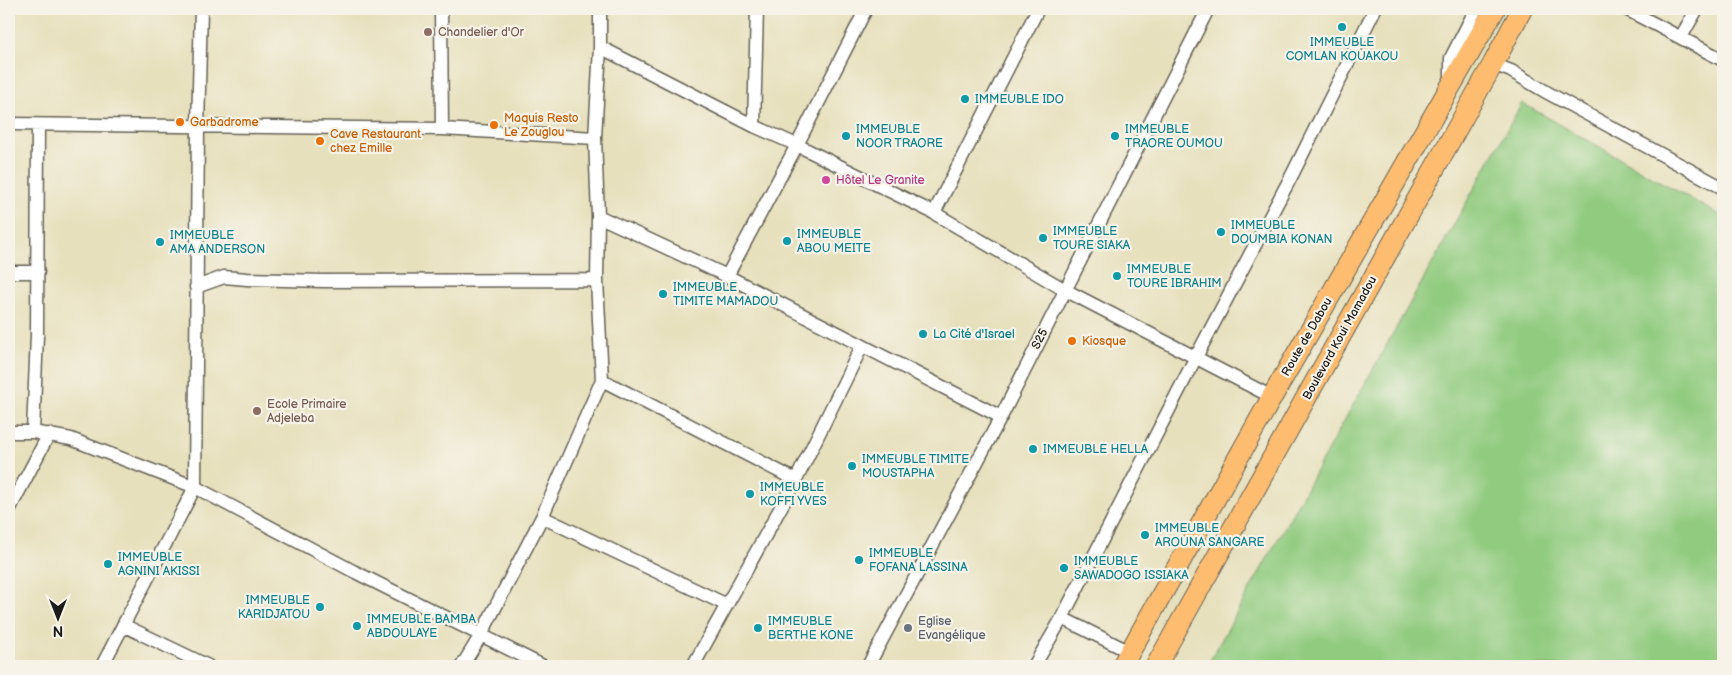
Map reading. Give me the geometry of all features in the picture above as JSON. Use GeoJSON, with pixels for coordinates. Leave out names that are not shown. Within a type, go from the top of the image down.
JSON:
{"type":"FeatureCollection","features":[{"type":"Feature","properties":{"kind":"main road","name":"Route de Dabou"},"geometry":{"type":"LineString","coordinates":[[1126,659],[1272,397],[1495,9]]}},
{"type":"Feature","properties":{"kind":"main road","name":"Boulevard Koui Mamadou"},"geometry":{"type":"LineString","coordinates":[[1156,666],[1522,9]]}},
{"type":"Feature","properties":{"kind":"street"},"geometry":{"type":"LineString","coordinates":[[102,666],[195,487],[198,127],[201,9]]}},
{"type":"Feature","properties":{"kind":"street"},"geometry":{"type":"LineString","coordinates":[[441,9],[442,129]]}},
{"type":"Feature","properties":{"kind":"street"},"geometry":{"type":"LineString","coordinates":[[462,666],[542,517],[602,380],[597,280],[598,216],[595,138],[600,9]]}},
{"type":"Feature","properties":{"kind":"street"},"geometry":{"type":"LineString","coordinates":[[754,126],[757,9]]}},
{"type":"Feature","properties":{"kind":"street"},"geometry":{"type":"LineString","coordinates":[[726,276],[797,145],[866,9]]}},
{"type":"Feature","properties":{"kind":"street"},"geometry":{"type":"LineString","coordinates":[[934,213],[1038,9]]}},
{"type":"Feature","properties":{"kind":"street","name":"S25"},"geometry":{"type":"LineString","coordinates":[[868,666],[1001,417],[1208,9]]}},
{"type":"Feature","properties":{"kind":"street"},"geometry":{"type":"LineString","coordinates":[[1034,666],[1062,618],[1292,175],[1375,9]]}},
{"type":"Feature","properties":{"kind":"street"},"geometry":{"type":"LineString","coordinates":[[1451,86],[1451,58],[1476,9]]}},
{"type":"Feature","properties":{"kind":"street"},"geometry":{"type":"LineString","coordinates":[[1626,9],[1723,60]]}},
{"type":"Feature","properties":{"kind":"street"},"geometry":{"type":"LineString","coordinates":[[1681,37],[1697,9]]}},
{"type":"Feature","properties":{"kind":"street"},"geometry":{"type":"LineString","coordinates":[[600,47],[754,126],[797,145],[934,213],[1065,290],[1272,397]]}},
{"type":"Feature","properties":{"kind":"street"},"geometry":{"type":"LineString","coordinates":[[1492,64],[1511,71],[1723,188]]}},
{"type":"Feature","properties":{"kind":"street"},"geometry":{"type":"LineString","coordinates":[[9,124],[442,129],[595,138]]}},
{"type":"Feature","properties":{"kind":"street"},"geometry":{"type":"LineString","coordinates":[[34,432],[38,272],[38,125]]}},
{"type":"Feature","properties":{"kind":"street"},"geometry":{"type":"LineString","coordinates":[[598,216],[726,276],[1001,417]]}},
{"type":"Feature","properties":{"kind":"street"},"geometry":{"type":"LineString","coordinates":[[9,272],[38,272]]}},
{"type":"Feature","properties":{"kind":"street"},"geometry":{"type":"LineString","coordinates":[[196,287],[224,277],[323,281],[597,280]]}},
{"type":"Feature","properties":{"kind":"street"},"geometry":{"type":"LineString","coordinates":[[693,666],[796,480],[862,346]]}},
{"type":"Feature","properties":{"kind":"street"},"geometry":{"type":"LineString","coordinates":[[602,380],[796,480]]}},
{"type":"Feature","properties":{"kind":"street"},"geometry":{"type":"LineString","coordinates":[[9,432],[34,432],[71,439],[195,487],[353,571],[543,666]]}},
{"type":"Feature","properties":{"kind":"street"},"geometry":{"type":"LineString","coordinates":[[9,510],[49,434]]}},
{"type":"Feature","properties":{"kind":"street"},"geometry":{"type":"LineString","coordinates":[[542,517],[727,605]]}},
{"type":"Feature","properties":{"kind":"street"},"geometry":{"type":"LineString","coordinates":[[1062,618],[1126,659]]}},
{"type":"Feature","properties":{"kind":"street"},"geometry":{"type":"LineString","coordinates":[[123,625],[208,666]]}},
{"type":"Feature","properties":{"kind":"green space"},"geometry":{"type":"Polygon","coordinates":[[[1522,103],[1723,217],[1723,666],[1207,666],[1522,103]]]}},
{"type":"Feature","properties":{"kind":"place","name":"IMMEUBLE COMLAN KOUAKOU"},"geometry":{"type":"Point","coordinates":[1342,27]}},
{"type":"Feature","properties":{"kind":"place","name":"Chandelier d'Or"},"geometry":{"type":"Point","coordinates":[428,32]}},
{"type":"Feature","properties":{"kind":"place","name":"IMMEUBLE IDO"},"geometry":{"type":"Point","coordinates":[965,99]}},
{"type":"Feature","properties":{"kind":"place","name":"Garbadrome"},"geometry":{"type":"Point","coordinates":[180,122]}},
{"type":"Feature","properties":{"kind":"place","name":"Maquis Resto Le Zouglou"},"geometry":{"type":"Point","coordinates":[494,125]}},
{"type":"Feature","properties":{"kind":"place","name":"IMMEUBLE NOOR TRAORE"},"geometry":{"type":"Point","coordinates":[846,136]}},
{"type":"Feature","properties":{"kind":"place","name":"IMMEUBLE TRAORE OUMOU"},"geometry":{"type":"Point","coordinates":[1115,136]}},
{"type":"Feature","properties":{"kind":"place","name":"Cave Restaurant chez Emille"},"geometry":{"type":"Point","coordinates":[320,141]}},
{"type":"Feature","properties":{"kind":"place","name":"Hôtel Le Granite"},"geometry":{"type":"Point","coordinates":[826,180]}},
{"type":"Feature","properties":{"kind":"place","name":"IMMEUBLE DOUMBIA KONAN"},"geometry":{"type":"Point","coordinates":[1221,232]}},
{"type":"Feature","properties":{"kind":"place","name":"IMMEUBLE TOURE SIAKA"},"geometry":{"type":"Point","coordinates":[1043,238]}},
{"type":"Feature","properties":{"kind":"place","name":"IMMEUBLE ABOU MEITE"},"geometry":{"type":"Point","coordinates":[787,241]}},
{"type":"Feature","properties":{"kind":"place","name":"IMMEUBLE AMA ANDERSON"},"geometry":{"type":"Point","coordinates":[160,242]}},
{"type":"Feature","properties":{"kind":"place","name":"IMMEUBLE TOURE IBRAHIM"},"geometry":{"type":"Point","coordinates":[1117,276]}},
{"type":"Feature","properties":{"kind":"place","name":"IMMEUBLE TIMITE MAMADOU"},"geometry":{"type":"Point","coordinates":[663,294]}},
{"type":"Feature","properties":{"kind":"place","name":"La Cité d'Israel"},"geometry":{"type":"Point","coordinates":[923,334]}},
{"type":"Feature","properties":{"kind":"place","name":"Kiosque"},"geometry":{"type":"Point","coordinates":[1072,341]}},
{"type":"Feature","properties":{"kind":"place","name":"Ecole Primaire Adjeleba"},"geometry":{"type":"Point","coordinates":[257,411]}},
{"type":"Feature","properties":{"kind":"place","name":"IMMEUBLE HELLA"},"geometry":{"type":"Point","coordinates":[1033,449]}},
{"type":"Feature","properties":{"kind":"place","name":"IMMEUBLE TIMITE MOUSTAPHA"},"geometry":{"type":"Point","coordinates":[852,466]}},
{"type":"Feature","properties":{"kind":"place","name":"IMMEUBLE KOFFI YVES"},"geometry":{"type":"Point","coordinates":[750,494]}},
{"type":"Feature","properties":{"kind":"place","name":"IMMEUBLE AROUNA SANGARE"},"geometry":{"type":"Point","coordinates":[1145,535]}},
{"type":"Feature","properties":{"kind":"place","name":"IMMEUBLE FOFANA LASSINA"},"geometry":{"type":"Point","coordinates":[859,560]}},
{"type":"Feature","properties":{"kind":"place","name":"IMMEUBLE AGNINI AKISSI"},"geometry":{"type":"Point","coordinates":[108,564]}},
{"type":"Feature","properties":{"kind":"place","name":"IMMEUBLE SAWADOGO ISSIAKA"},"geometry":{"type":"Point","coordinates":[1064,568]}},
{"type":"Feature","properties":{"kind":"place","name":"IMMEUBLE KARIDJATOU"},"geometry":{"type":"Point","coordinates":[320,607]}},
{"type":"Feature","properties":{"kind":"place","name":"IMMEUBLE BAMBA ABDOULAYE"},"geometry":{"type":"Point","coordinates":[357,626]}},
{"type":"Feature","properties":{"kind":"place","name":"IMMEUBLE BERTHE KONE"},"geometry":{"type":"Point","coordinates":[758,628]}},
{"type":"Feature","properties":{"kind":"place","name":"Eglise Evangélique"},"geometry":{"type":"Point","coordinates":[908,628]}}]}
